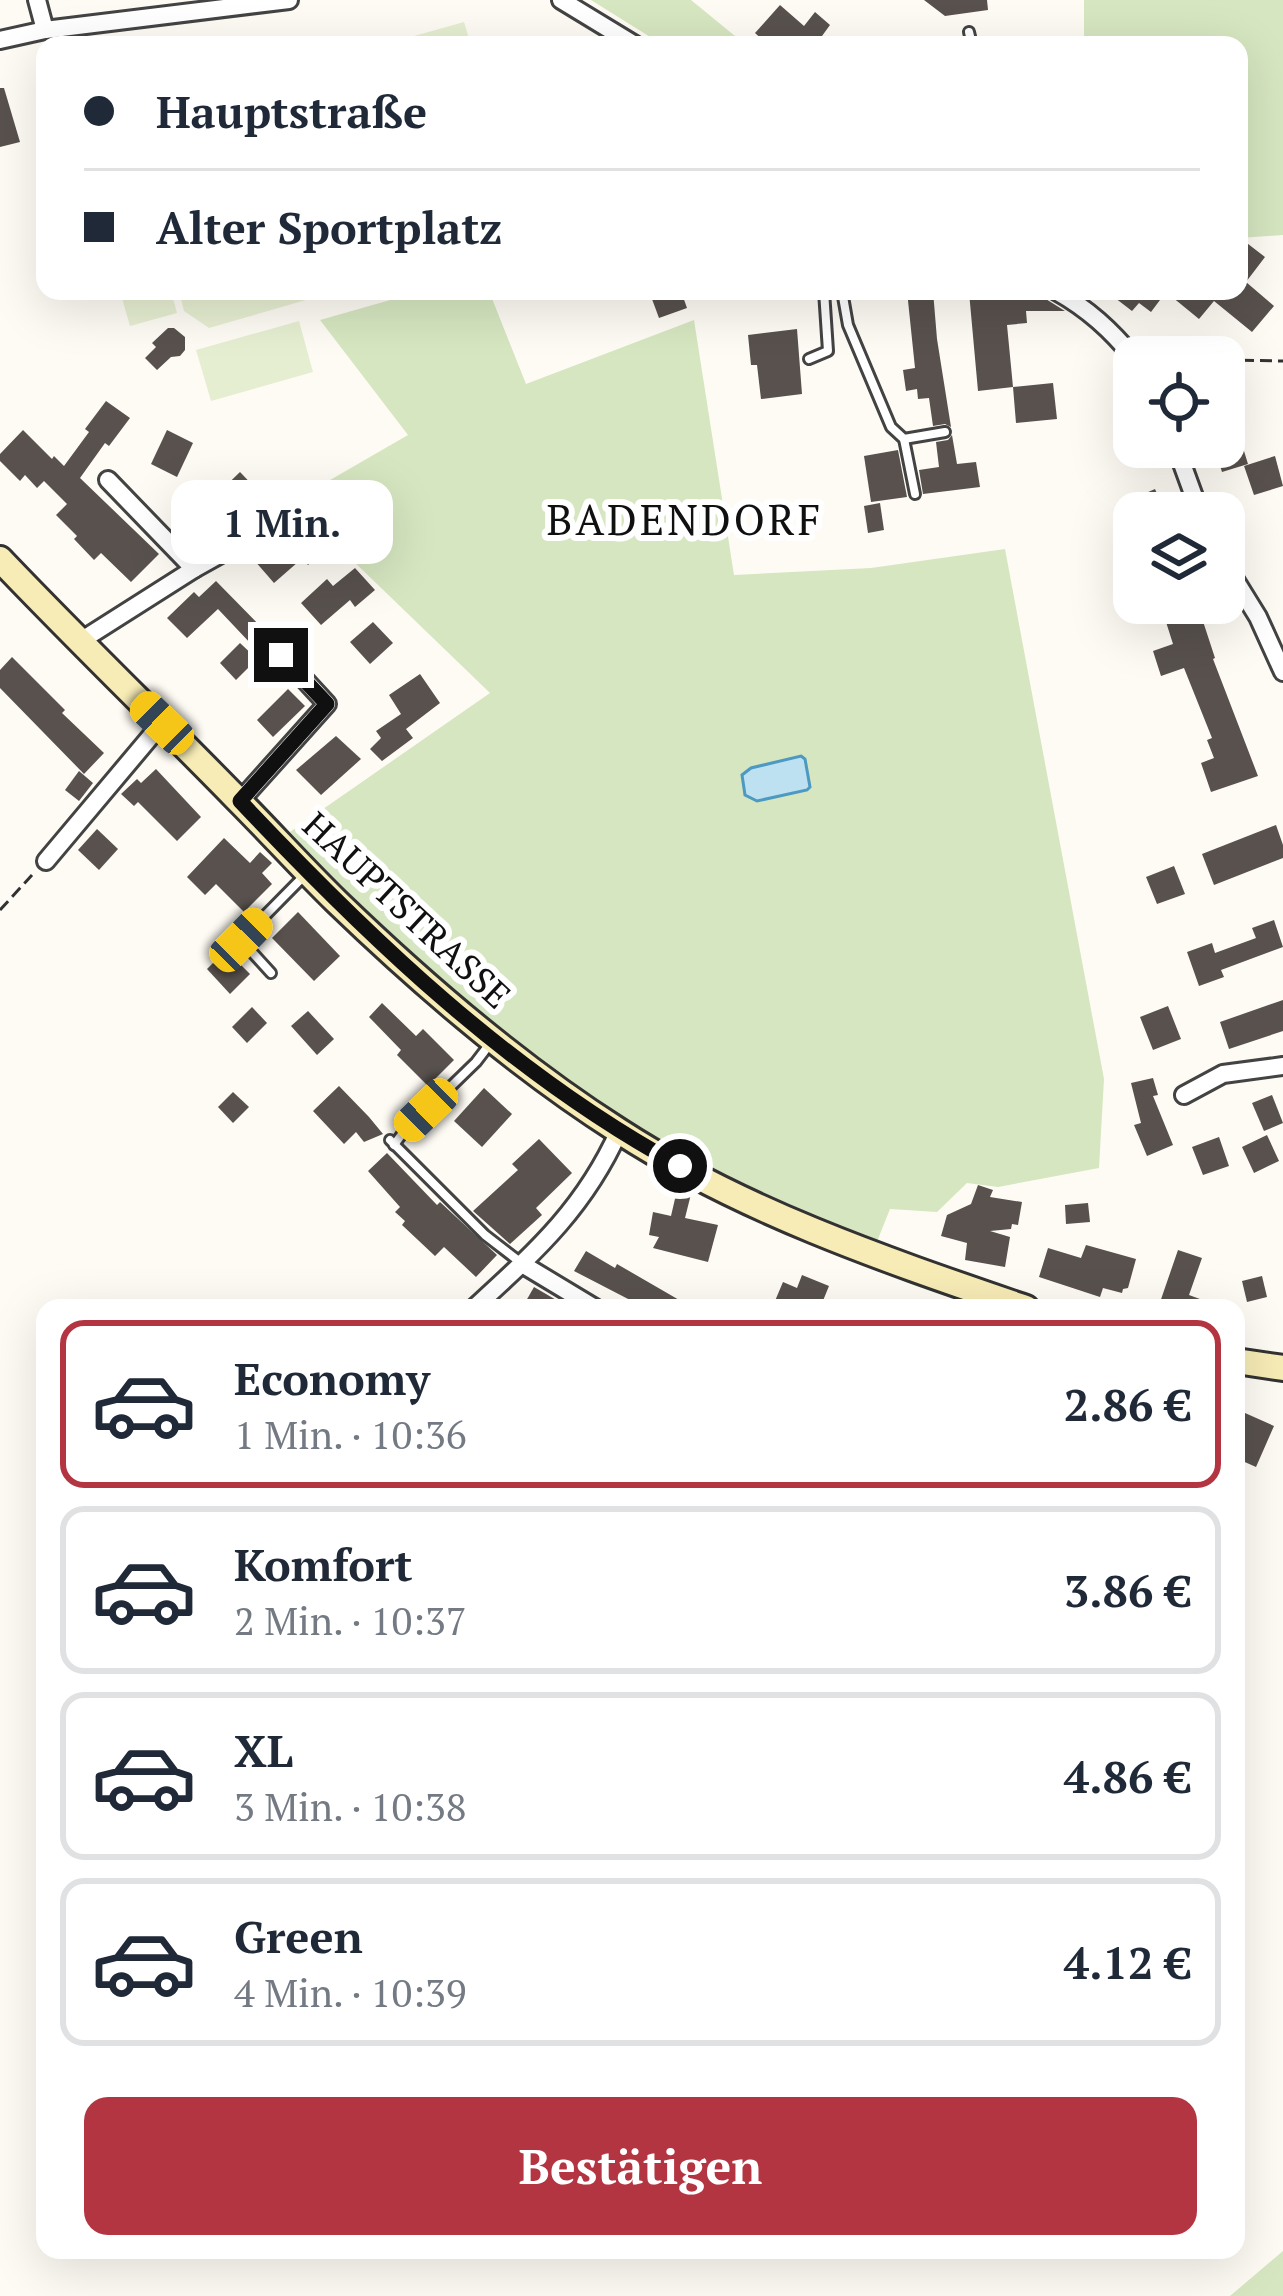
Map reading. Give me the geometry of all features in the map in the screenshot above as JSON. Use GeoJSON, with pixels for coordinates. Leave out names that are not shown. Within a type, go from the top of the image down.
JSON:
{"type":"FeatureCollection","features":[{"type":"Feature","properties":{"kind":"main road","name":"HAUPTSTRASSE"},"geometry":{"type":"LineString","coordinates":[[0,559],[427,986],[543,1078],[619,1131],[716,1186],[890,1261],[1000,1299]]}},
{"type":"Feature","properties":{"kind":"main road"},"geometry":{"type":"LineString","coordinates":[[1245,1362],[1283,1368]]}},
{"type":"Feature","properties":{"kind":"street"},"geometry":{"type":"LineString","coordinates":[[37,0],[45,30]]}},
{"type":"Feature","properties":{"kind":"street"},"geometry":{"type":"LineString","coordinates":[[0,40],[211,4],[290,0]]}},
{"type":"Feature","properties":{"kind":"street"},"geometry":{"type":"LineString","coordinates":[[566,1],[621,36]]}},
{"type":"Feature","properties":{"kind":"street"},"geometry":{"type":"LineString","coordinates":[[1072,300],[1116,336]]}},
{"type":"Feature","properties":{"kind":"street"},"geometry":{"type":"LineString","coordinates":[[108,480],[194,569]]}},
{"type":"Feature","properties":{"kind":"street"},"geometry":{"type":"LineString","coordinates":[[79,642],[296,512]]}},
{"type":"Feature","properties":{"kind":"street"},"geometry":{"type":"LineString","coordinates":[[1245,596],[1283,672]]}},
{"type":"Feature","properties":{"kind":"street"},"geometry":{"type":"LineString","coordinates":[[240,801],[327,704],[281,655]]}},
{"type":"Feature","properties":{"kind":"street"},"geometry":{"type":"LineString","coordinates":[[46,861],[162,723]]}},
{"type":"Feature","properties":{"kind":"street"},"geometry":{"type":"LineString","coordinates":[[1184,1096],[1223,1074],[1283,1066]]}},
{"type":"Feature","properties":{"kind":"street"},"geometry":{"type":"LineString","coordinates":[[484,1299],[576,1207],[601,1171],[619,1131]]}},
{"type":"Feature","properties":{"kind":"street"},"geometry":{"type":"LineString","coordinates":[[522,1264],[580,1299]]}},
{"type":"Feature","properties":{"kind":"lane"},"geometry":{"type":"LineString","coordinates":[[969,32],[970,36]]}},
{"type":"Feature","properties":{"kind":"lane"},"geometry":{"type":"LineString","coordinates":[[809,359],[829,351],[825,300]]}},
{"type":"Feature","properties":{"kind":"lane"},"geometry":{"type":"LineString","coordinates":[[844,300],[848,326],[891,427],[904,439],[915,494]]}},
{"type":"Feature","properties":{"kind":"lane"},"geometry":{"type":"LineString","coordinates":[[904,439],[945,432]]}},
{"type":"Feature","properties":{"kind":"lane"},"geometry":{"type":"LineString","coordinates":[[271,973],[241,940],[308,872]]}},
{"type":"Feature","properties":{"kind":"lane"},"geometry":{"type":"LineString","coordinates":[[493,1039],[476,1063],[392,1143],[484,1235],[522,1264]]}},
{"type":"Feature","properties":{"kind":"path"},"geometry":{"type":"LineString","coordinates":[[1245,360],[1283,361]]}},
{"type":"Feature","properties":{"kind":"path"},"geometry":{"type":"LineString","coordinates":[[0,910],[46,861]]}},
{"type":"Feature","properties":{"kind":"green space"},"geometry":{"type":"Polygon","coordinates":[[[591,0],[691,0],[735,36],[649,36],[591,0]]]}},
{"type":"Feature","properties":{"kind":"green space"},"geometry":{"type":"Polygon","coordinates":[[[1084,0],[1283,0],[1283,235],[1248,237],[1248,36],[1084,36],[1084,0]]]}},
{"type":"Feature","properties":{"kind":"green space"},"geometry":{"type":"Polygon","coordinates":[[[464,22],[468,36],[414,36],[464,22]]]}},
{"type":"Feature","properties":{"kind":"green space"},"geometry":{"type":"Polygon","coordinates":[[[123,300],[173,300],[177,313],[130,326],[123,300]]]}},
{"type":"Feature","properties":{"kind":"green space"},"geometry":{"type":"Polygon","coordinates":[[[181,300],[306,300],[209,328],[184,311],[181,300]]]}},
{"type":"Feature","properties":{"kind":"green space"},"geometry":{"type":"Polygon","coordinates":[[[390,300],[493,300],[526,384],[694,320],[734,575],[871,568],[1005,549],[1104,1079],[1099,1168],[998,1187],[967,1183],[937,1212],[890,1209],[876,1244],[720,1172],[598,1102],[448,984],[290,832],[490,693],[292,502],[408,435],[320,320],[390,300]],[[801,756],[742,775],[745,795],[809,787],[801,756]]]}},
{"type":"Feature","properties":{"kind":"green space"},"geometry":{"type":"Polygon","coordinates":[[[299,321],[313,372],[211,401],[196,350],[299,321]]]}},
{"type":"Feature","properties":{"kind":"green space"},"geometry":{"type":"Polygon","coordinates":[[[1283,2251],[1283,2296],[1230,2296],[1283,2251]]]}},
{"type":"Feature","properties":{"kind":"water"},"geometry":{"type":"Polygon","coordinates":[[[801,756],[807,790],[757,801],[745,795],[742,775],[751,768],[801,756]]]}},
{"type":"Feature","properties":{"kind":"building"},"geometry":{"type":"Polygon","coordinates":[[[924,0],[987,0],[988,10],[945,16],[924,0]]]}},
{"type":"Feature","properties":{"kind":"building"},"geometry":{"type":"Polygon","coordinates":[[[780,5],[804,26],[815,12],[830,25],[822,36],[755,33],[780,5]]]}},
{"type":"Feature","properties":{"kind":"building"},"geometry":{"type":"Polygon","coordinates":[[[0,88],[4,88],[20,142],[0,147],[0,88]]]}},
{"type":"Feature","properties":{"kind":"building"},"geometry":{"type":"Polygon","coordinates":[[[1248,244],[1265,257],[1248,279],[1248,244]]]}},
{"type":"Feature","properties":{"kind":"building"},"geometry":{"type":"Polygon","coordinates":[[[1248,284],[1274,306],[1252,332],[1214,301],[1199,319],[1176,300],[1248,300],[1248,284]]]}},
{"type":"Feature","properties":{"kind":"building"},"geometry":{"type":"Polygon","coordinates":[[[652,300],[684,300],[687,308],[659,318],[652,300]]]}},
{"type":"Feature","properties":{"kind":"building"},"geometry":{"type":"Polygon","coordinates":[[[908,300],[934,300],[951,427],[933,426],[929,398],[918,399],[917,389],[906,391],[903,370],[915,368],[908,300]]]}},
{"type":"Feature","properties":{"kind":"building"},"geometry":{"type":"Polygon","coordinates":[[[970,300],[1047,300],[1065,311],[1026,311],[1027,323],[1007,325],[1013,387],[978,391],[970,300]]]}},
{"type":"Feature","properties":{"kind":"building"},"geometry":{"type":"Polygon","coordinates":[[[1118,300],[1160,300],[1151,312],[1139,303],[1132,311],[1118,300]]]}},
{"type":"Feature","properties":{"kind":"building"},"geometry":{"type":"Polygon","coordinates":[[[168,328],[185,337],[185,350],[157,370],[145,358],[168,328]]]}},
{"type":"Feature","properties":{"kind":"building"},"geometry":{"type":"Polygon","coordinates":[[[797,329],[802,394],[761,399],[748,335],[797,329]]]}},
{"type":"Feature","properties":{"kind":"building"},"geometry":{"type":"Polygon","coordinates":[[[1053,383],[1057,419],[1016,423],[1013,387],[1053,383]]]}},
{"type":"Feature","properties":{"kind":"building"},"geometry":{"type":"Polygon","coordinates":[[[106,401],[130,418],[80,478],[159,554],[131,582],[101,553],[94,560],[74,539],[77,536],[56,515],[67,504],[44,481],[37,488],[25,475],[20,481],[0,461],[0,454],[23,430],[64,466],[106,401]]]}},
{"type":"Feature","properties":{"kind":"building"},"geometry":{"type":"Polygon","coordinates":[[[167,430],[193,443],[177,477],[151,464],[167,430]]]}},
{"type":"Feature","properties":{"kind":"building"},"geometry":{"type":"Polygon","coordinates":[[[952,435],[957,464],[976,462],[980,487],[923,494],[919,470],[939,467],[936,442],[952,435]]]}},
{"type":"Feature","properties":{"kind":"building"},"geometry":{"type":"Polygon","coordinates":[[[898,450],[907,497],[871,502],[864,456],[898,450]]]}},
{"type":"Feature","properties":{"kind":"building"},"geometry":{"type":"Polygon","coordinates":[[[1275,456],[1283,486],[1254,495],[1245,466],[1275,456]]]}},
{"type":"Feature","properties":{"kind":"building"},"geometry":{"type":"Polygon","coordinates":[[[240,472],[260,493],[230,522],[210,501],[240,472]]]}},
{"type":"Feature","properties":{"kind":"building"},"geometry":{"type":"Polygon","coordinates":[[[880,503],[884,530],[868,533],[864,506],[880,503]]]}},
{"type":"Feature","properties":{"kind":"building"},"geometry":{"type":"Polygon","coordinates":[[[278,539],[298,562],[274,583],[254,560],[278,539]]]}},
{"type":"Feature","properties":{"kind":"building"},"geometry":{"type":"Polygon","coordinates":[[[312,542],[322,553],[308,565],[298,553],[312,542]]]}},
{"type":"Feature","properties":{"kind":"building"},"geometry":{"type":"Polygon","coordinates":[[[355,568],[375,590],[355,607],[350,600],[321,625],[301,603],[327,579],[333,586],[355,568]]]}},
{"type":"Feature","properties":{"kind":"building"},"geometry":{"type":"Polygon","coordinates":[[[216,581],[266,632],[252,645],[218,609],[187,638],[167,618],[194,592],[199,597],[216,581]]]}},
{"type":"Feature","properties":{"kind":"building"},"geometry":{"type":"Polygon","coordinates":[[[373,622],[393,643],[370,664],[350,642],[373,622]]]}},
{"type":"Feature","properties":{"kind":"building"},"geometry":{"type":"Polygon","coordinates":[[[1167,624],[1204,624],[1258,776],[1211,792],[1201,763],[1214,758],[1207,740],[1212,738],[1184,668],[1161,676],[1153,651],[1173,644],[1167,624]]]}},
{"type":"Feature","properties":{"kind":"building"},"geometry":{"type":"Polygon","coordinates":[[[240,643],[257,659],[236,680],[220,663],[240,643]]]}},
{"type":"Feature","properties":{"kind":"building"},"geometry":{"type":"Polygon","coordinates":[[[12,657],[104,753],[84,774],[0,688],[0,670],[12,657]]]}},
{"type":"Feature","properties":{"kind":"building"},"geometry":{"type":"Polygon","coordinates":[[[420,674],[440,703],[406,729],[413,738],[382,761],[370,749],[381,738],[376,731],[401,714],[389,695],[420,674]]]}},
{"type":"Feature","properties":{"kind":"building"},"geometry":{"type":"Polygon","coordinates":[[[288,689],[305,706],[273,737],[257,720],[288,689]]]}},
{"type":"Feature","properties":{"kind":"building"},"geometry":{"type":"Polygon","coordinates":[[[336,736],[361,759],[321,795],[296,770],[336,736]]]}},
{"type":"Feature","properties":{"kind":"building"},"geometry":{"type":"Polygon","coordinates":[[[156,769],[201,817],[177,841],[138,802],[134,806],[121,794],[156,769]]]}},
{"type":"Feature","properties":{"kind":"building"},"geometry":{"type":"Polygon","coordinates":[[[79,771],[93,783],[79,801],[65,790],[79,771]]]}},
{"type":"Feature","properties":{"kind":"building"},"geometry":{"type":"Polygon","coordinates":[[[1276,825],[1283,858],[1214,885],[1202,854],[1276,825]]]}},
{"type":"Feature","properties":{"kind":"building"},"geometry":{"type":"Polygon","coordinates":[[[97,829],[118,849],[99,870],[78,850],[97,829]]]}},
{"type":"Feature","properties":{"kind":"building"},"geometry":{"type":"Polygon","coordinates":[[[224,838],[250,863],[260,852],[272,863],[262,873],[272,884],[244,912],[216,884],[205,895],[187,877],[224,838]]]}},
{"type":"Feature","properties":{"kind":"building"},"geometry":{"type":"Polygon","coordinates":[[[1174,866],[1185,894],[1157,904],[1146,877],[1174,866]]]}},
{"type":"Feature","properties":{"kind":"building"},"geometry":{"type":"Polygon","coordinates":[[[298,912],[340,956],[314,981],[272,938],[298,912]]]}},
{"type":"Feature","properties":{"kind":"building"},"geometry":{"type":"Polygon","coordinates":[[[1274,920],[1283,947],[1221,970],[1224,977],[1199,986],[1187,952],[1212,943],[1215,953],[1256,938],[1252,928],[1274,920]]]}},
{"type":"Feature","properties":{"kind":"building"},"geometry":{"type":"Polygon","coordinates":[[[226,950],[250,974],[230,994],[207,969],[226,950]]]}},
{"type":"Feature","properties":{"kind":"building"},"geometry":{"type":"Polygon","coordinates":[[[1283,1000],[1283,1031],[1229,1049],[1220,1022],[1283,1000]]]}},
{"type":"Feature","properties":{"kind":"building"},"geometry":{"type":"Polygon","coordinates":[[[382,1003],[416,1036],[423,1029],[454,1060],[428,1086],[369,1017],[382,1003]]]}},
{"type":"Feature","properties":{"kind":"building"},"geometry":{"type":"Polygon","coordinates":[[[1168,1006],[1181,1039],[1153,1050],[1140,1017],[1168,1006]]]}},
{"type":"Feature","properties":{"kind":"building"},"geometry":{"type":"Polygon","coordinates":[[[252,1007],[267,1023],[247,1043],[232,1027],[252,1007]]]}},
{"type":"Feature","properties":{"kind":"building"},"geometry":{"type":"Polygon","coordinates":[[[308,1011],[334,1039],[317,1055],[291,1026],[308,1011]]]}},
{"type":"Feature","properties":{"kind":"building"},"geometry":{"type":"Polygon","coordinates":[[[1153,1078],[1158,1095],[1153,1096],[1173,1145],[1147,1156],[1134,1125],[1141,1123],[1131,1083],[1153,1078]]]}},
{"type":"Feature","properties":{"kind":"building"},"geometry":{"type":"Polygon","coordinates":[[[339,1086],[383,1134],[364,1142],[356,1132],[344,1144],[313,1111],[339,1086]]]}},
{"type":"Feature","properties":{"kind":"building"},"geometry":{"type":"Polygon","coordinates":[[[484,1088],[512,1114],[482,1147],[454,1121],[484,1088]]]}},
{"type":"Feature","properties":{"kind":"building"},"geometry":{"type":"Polygon","coordinates":[[[233,1092],[249,1107],[233,1123],[218,1107],[233,1092]]]}},
{"type":"Feature","properties":{"kind":"building"},"geometry":{"type":"Polygon","coordinates":[[[1272,1095],[1283,1123],[1264,1131],[1252,1103],[1272,1095]]]}},
{"type":"Feature","properties":{"kind":"building"},"geometry":{"type":"Polygon","coordinates":[[[1267,1135],[1279,1161],[1254,1173],[1242,1147],[1267,1135]]]}},
{"type":"Feature","properties":{"kind":"building"},"geometry":{"type":"Polygon","coordinates":[[[1219,1137],[1229,1166],[1203,1175],[1192,1147],[1219,1137]]]}},
{"type":"Feature","properties":{"kind":"building"},"geometry":{"type":"Polygon","coordinates":[[[539,1139],[572,1173],[536,1208],[542,1215],[510,1244],[473,1211],[518,1170],[512,1164],[539,1139]]]}},
{"type":"Feature","properties":{"kind":"building"},"geometry":{"type":"Polygon","coordinates":[[[387,1153],[437,1205],[440,1202],[497,1255],[476,1277],[444,1247],[435,1256],[402,1225],[405,1221],[395,1212],[400,1207],[368,1171],[387,1153]]]}},
{"type":"Feature","properties":{"kind":"building"},"geometry":{"type":"Polygon","coordinates":[[[978,1185],[993,1190],[990,1197],[1022,1202],[1018,1225],[990,1231],[1010,1237],[1005,1267],[965,1260],[967,1243],[941,1236],[947,1215],[971,1204],[978,1185]]]}},
{"type":"Feature","properties":{"kind":"building"},"geometry":{"type":"Polygon","coordinates":[[[677,1190],[691,1194],[685,1218],[718,1225],[708,1262],[653,1248],[659,1237],[649,1235],[653,1212],[671,1216],[677,1190]]]}},
{"type":"Feature","properties":{"kind":"building"},"geometry":{"type":"Polygon","coordinates":[[[1088,1203],[1090,1222],[1066,1224],[1065,1205],[1088,1203]]]}},
{"type":"Feature","properties":{"kind":"building"},"geometry":{"type":"Polygon","coordinates":[[[1086,1245],[1136,1259],[1128,1288],[1122,1293],[1103,1288],[1100,1297],[1039,1277],[1048,1248],[1081,1258],[1086,1245]]]}},
{"type":"Feature","properties":{"kind":"building"},"geometry":{"type":"Polygon","coordinates":[[[1178,1250],[1202,1258],[1189,1295],[1200,1299],[1161,1299],[1178,1250]]]}},
{"type":"Feature","properties":{"kind":"building"},"geometry":{"type":"Polygon","coordinates":[[[586,1251],[677,1299],[628,1299],[574,1271],[586,1251]]]}},
{"type":"Feature","properties":{"kind":"building"},"geometry":{"type":"Polygon","coordinates":[[[802,1275],[829,1286],[824,1299],[776,1299],[783,1282],[797,1288],[802,1275]]]}},
{"type":"Feature","properties":{"kind":"building"},"geometry":{"type":"Polygon","coordinates":[[[1262,1276],[1267,1297],[1247,1302],[1242,1281],[1262,1276]]]}},
{"type":"Feature","properties":{"kind":"building"},"geometry":{"type":"Polygon","coordinates":[[[534,1287],[555,1299],[527,1299],[534,1287]]]}},
{"type":"Feature","properties":{"kind":"building"},"geometry":{"type":"Polygon","coordinates":[[[1245,1413],[1274,1426],[1256,1467],[1245,1462],[1245,1413]]]}},
{"type":"Feature","properties":{"kind":"district","name":"BADENDORF"},"geometry":{"type":"Point","coordinates":[685,520]}},
{"type":"Feature","properties":{"kind":"route"},"geometry":{"type":"LineString","coordinates":[[281,655],[327,704],[240,801],[427,986],[543,1078],[680,1166]]}}]}
